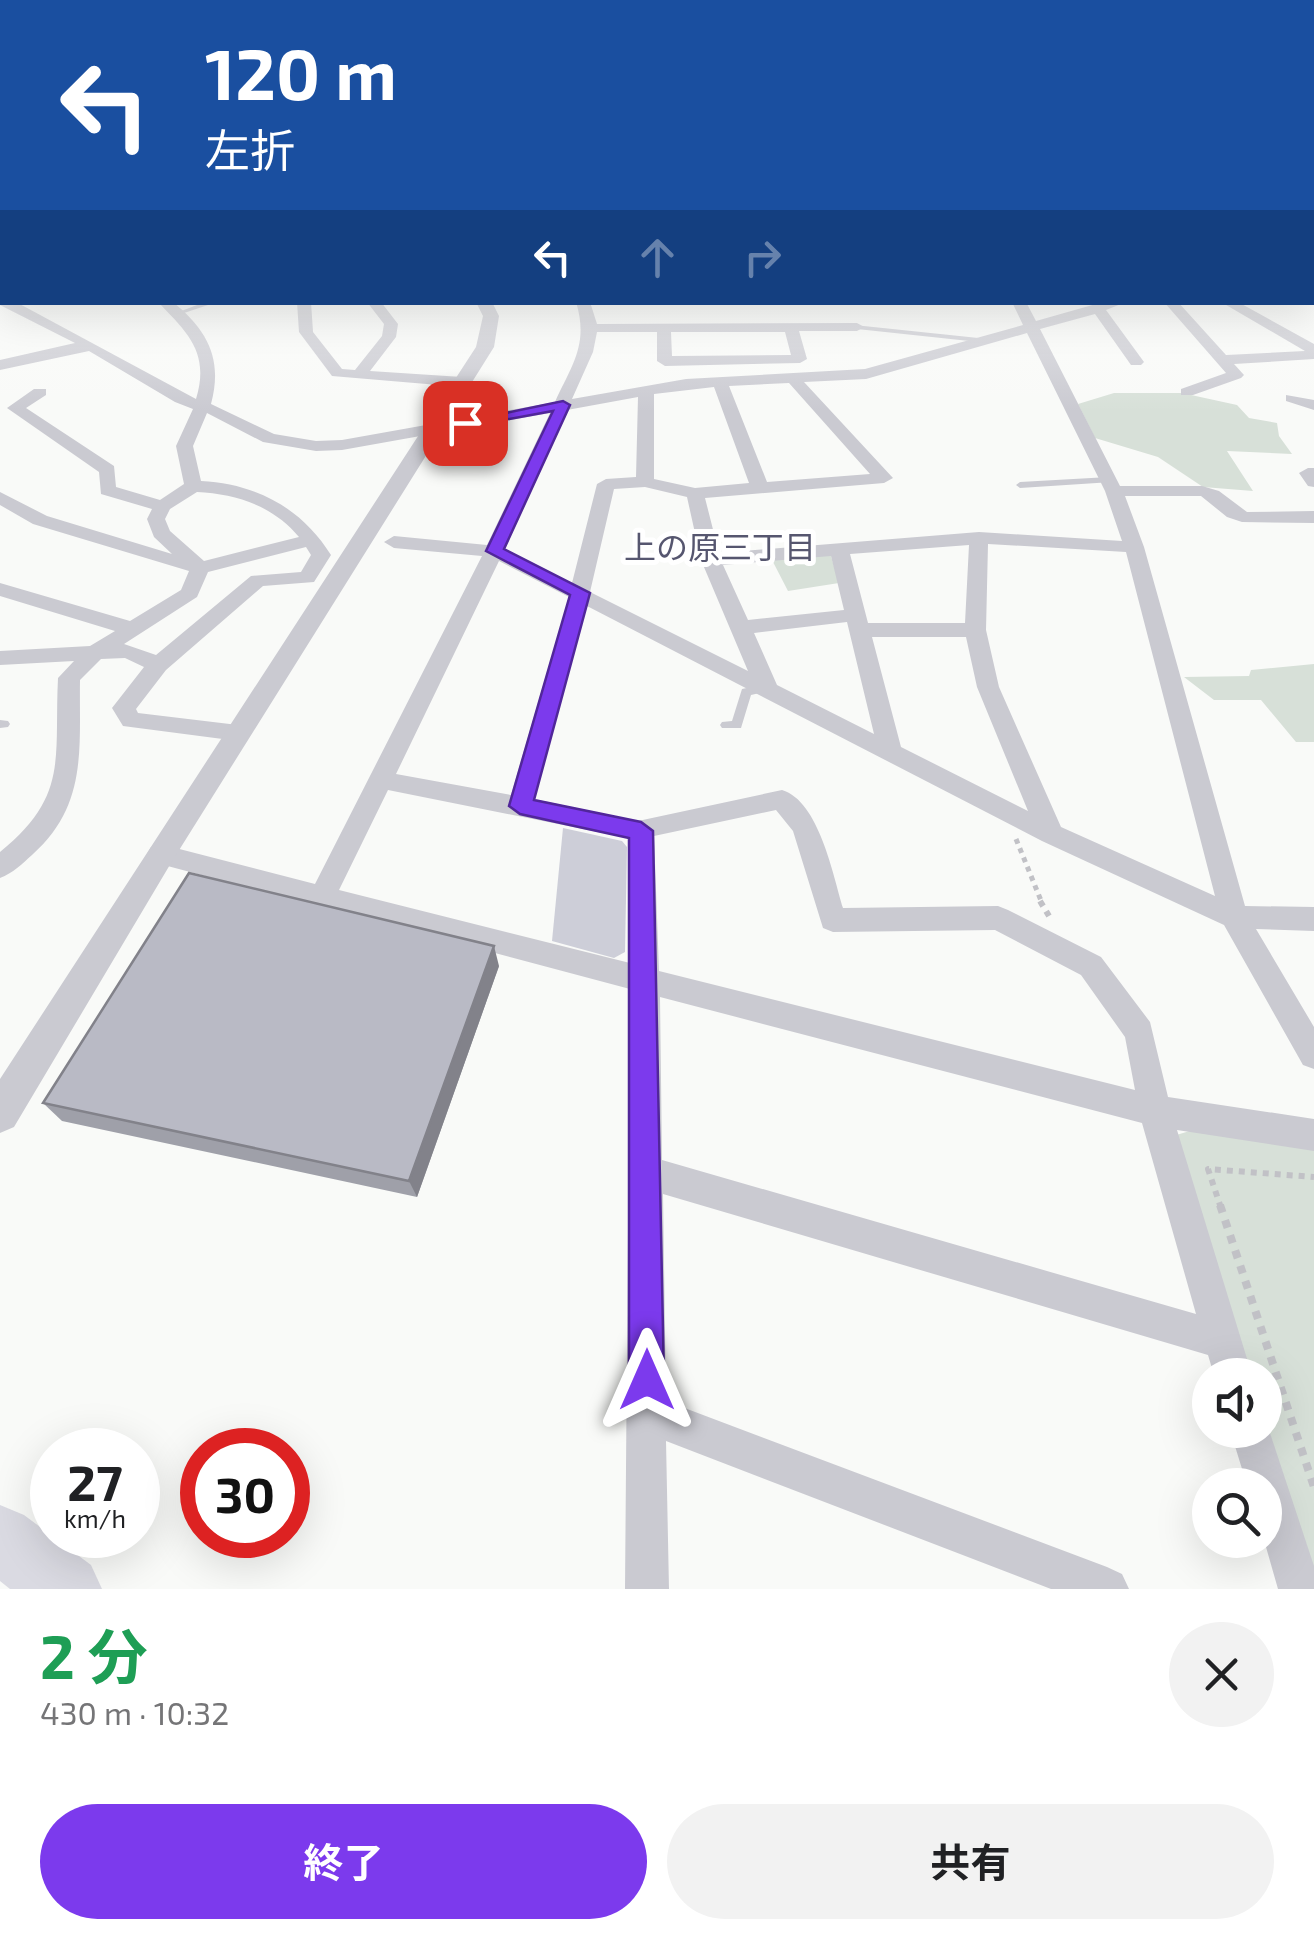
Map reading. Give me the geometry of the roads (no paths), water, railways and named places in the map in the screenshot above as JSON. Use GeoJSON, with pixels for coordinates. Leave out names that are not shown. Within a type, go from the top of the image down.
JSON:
{"type":"FeatureCollection","features":[{"type":"Feature","properties":{"kind":"highway"},"geometry":{"type":"LineString","coordinates":[[0,1539],[68,1589]]}},
{"type":"Feature","properties":{"kind":"street"},"geometry":{"type":"LineString","coordinates":[[12,305],[92,346],[181,399],[270,438],[316,446],[646,390],[719,381],[794,380],[880,371],[1112,305]]}},
{"type":"Feature","properties":{"kind":"street"},"geometry":{"type":"LineString","coordinates":[[168,305],[199,332],[206,344],[209,380],[202,406],[184,442],[185,459],[192,469],[192,486]]}},
{"type":"Feature","properties":{"kind":"street"},"geometry":{"type":"LineString","coordinates":[[304,305],[306,332],[337,372],[462,382]]}},
{"type":"Feature","properties":{"kind":"street"},"geometry":{"type":"LineString","coordinates":[[360,374],[389,337],[392,324],[376,305]]}},
{"type":"Feature","properties":{"kind":"street"},"geometry":{"type":"LineString","coordinates":[[0,1114],[160,854],[462,382],[491,330],[485,305]]}},
{"type":"Feature","properties":{"kind":"street"},"geometry":{"type":"LineString","coordinates":[[322,897],[563,405],[586,352],[591,328],[584,305]]}},
{"type":"Feature","properties":{"kind":"street"},"geometry":{"type":"LineString","coordinates":[[1021,305],[1111,486],[1134,547],[1234,917],[1314,1054]]}},
{"type":"Feature","properties":{"kind":"street"},"geometry":{"type":"LineString","coordinates":[[1173,305],[1236,375],[1187,392]]}},
{"type":"Feature","properties":{"kind":"street"},"geometry":{"type":"LineString","coordinates":[[1232,305],[1314,352]]}},
{"type":"Feature","properties":{"kind":"street"},"geometry":{"type":"LineString","coordinates":[[1099,310],[1136,362]]}},
{"type":"Feature","properties":{"kind":"street"},"geometry":{"type":"LineString","coordinates":[[845,315],[856,327]]}},
{"type":"Feature","properties":{"kind":"street"},"geometry":{"type":"LineString","coordinates":[[591,328],[856,327]]}},
{"type":"Feature","properties":{"kind":"street"},"geometry":{"type":"LineString","coordinates":[[664,328],[666,360],[800,360],[791,328]]}},
{"type":"Feature","properties":{"kind":"street"},"geometry":{"type":"LineString","coordinates":[[0,365],[62,349],[92,346]]}},
{"type":"Feature","properties":{"kind":"street"},"geometry":{"type":"LineString","coordinates":[[1224,360],[1314,352]]}},
{"type":"Feature","properties":{"kind":"street"},"geometry":{"type":"LineString","coordinates":[[520,806],[580,593],[606,484],[646,482],[695,494],[884,478],[794,380]]}},
{"type":"Feature","properties":{"kind":"street"},"geometry":{"type":"LineString","coordinates":[[719,381],[760,488]]}},
{"type":"Feature","properties":{"kind":"street"},"geometry":{"type":"LineString","coordinates":[[646,390],[646,482]]}},
{"type":"Feature","properties":{"kind":"street"},"geometry":{"type":"LineString","coordinates":[[40,392],[15,408],[108,470],[107,490],[162,506]]}},
{"type":"Feature","properties":{"kind":"street"},"geometry":{"type":"LineString","coordinates":[[1292,398],[1314,405]]}},
{"type":"Feature","properties":{"kind":"street"},"geometry":{"type":"LineString","coordinates":[[1314,473],[1308,472],[1314,482]]}},
{"type":"Feature","properties":{"kind":"street"},"geometry":{"type":"LineString","coordinates":[[200,568],[161,533],[156,519],[162,506],[192,486],[244,490],[294,519],[313,538],[321,555],[308,578],[258,580],[158,665],[124,708],[131,720],[238,733]]}},
{"type":"Feature","properties":{"kind":"street"},"geometry":{"type":"LineString","coordinates":[[1111,486],[1216,494],[1234,513],[1250,517],[1314,517]]}},
{"type":"Feature","properties":{"kind":"street"},"geometry":{"type":"LineString","coordinates":[[695,494],[711,560],[767,688]]}},
{"type":"Feature","properties":{"kind":"street"},"geometry":{"type":"LineString","coordinates":[[0,498],[40,520],[200,568],[313,538]]}},
{"type":"Feature","properties":{"kind":"street"},"geometry":{"type":"LineString","coordinates":[[711,560],[838,546],[978,538],[1134,547]]}},
{"type":"Feature","properties":{"kind":"street"},"geometry":{"type":"LineString","coordinates":[[978,538],[974,630],[988,686],[1051,834]]}},
{"type":"Feature","properties":{"kind":"street"},"geometry":{"type":"LineString","coordinates":[[394,542],[494,551],[1051,834],[1234,917],[1314,919]]}},
{"type":"Feature","properties":{"kind":"street"},"geometry":{"type":"LineString","coordinates":[[838,546],[890,750]]}},
{"type":"Feature","properties":{"kind":"street"},"geometry":{"type":"LineString","coordinates":[[0,867],[36,836],[56,808],[64,778],[69,678],[96,652],[190,593],[200,568]]}},
{"type":"Feature","properties":{"kind":"street"},"geometry":{"type":"LineString","coordinates":[[0,589],[132,629]]}},
{"type":"Feature","properties":{"kind":"street"},"geometry":{"type":"LineString","coordinates":[[740,628],[858,622],[974,630]]}},
{"type":"Feature","properties":{"kind":"street"},"geometry":{"type":"LineString","coordinates":[[0,658],[128,650],[158,665]]}},
{"type":"Feature","properties":{"kind":"street"},"geometry":{"type":"LineString","coordinates":[[382,780],[641,831],[654,824],[782,799],[805,828],[832,920],[998,918],[1092,966],[1140,1032],[1155,1110],[1228,1358]]}},
{"type":"Feature","properties":{"kind":"street"},"geometry":{"type":"LineString","coordinates":[[641,831],[647,1172],[647,1589]]}},
{"type":"Feature","properties":{"kind":"street"},"geometry":{"type":"LineString","coordinates":[[160,854],[1155,1110],[1314,1134]]}},
{"type":"Feature","properties":{"kind":"street"},"geometry":{"type":"LineString","coordinates":[[647,1172],[1222,1340]]}},
{"type":"Feature","properties":{"kind":"street"},"geometry":{"type":"LineString","coordinates":[[647,1414],[1107,1589]]}},
{"type":"Feature","properties":{"kind":"street"},"geometry":{"type":"LineString","coordinates":[[1256,1448],[1300,1589]]}},
{"type":"Feature","properties":{"kind":"lane"},"geometry":{"type":"LineString","coordinates":[[178,313],[204,305]]}},
{"type":"Feature","properties":{"kind":"lane"},"geometry":{"type":"LineString","coordinates":[[856,327],[990,341]]}},
{"type":"Feature","properties":{"kind":"lane"},"geometry":{"type":"LineString","coordinates":[[1020,485],[1111,486]]}},
{"type":"Feature","properties":{"kind":"lane"},"geometry":{"type":"LineString","coordinates":[[726,725],[737,726],[746,692],[767,688]]}},
{"type":"Feature","properties":{"kind":"district","name":"上の原三丁目"},"geometry":{"type":"Point","coordinates":[720,548]}}]}
